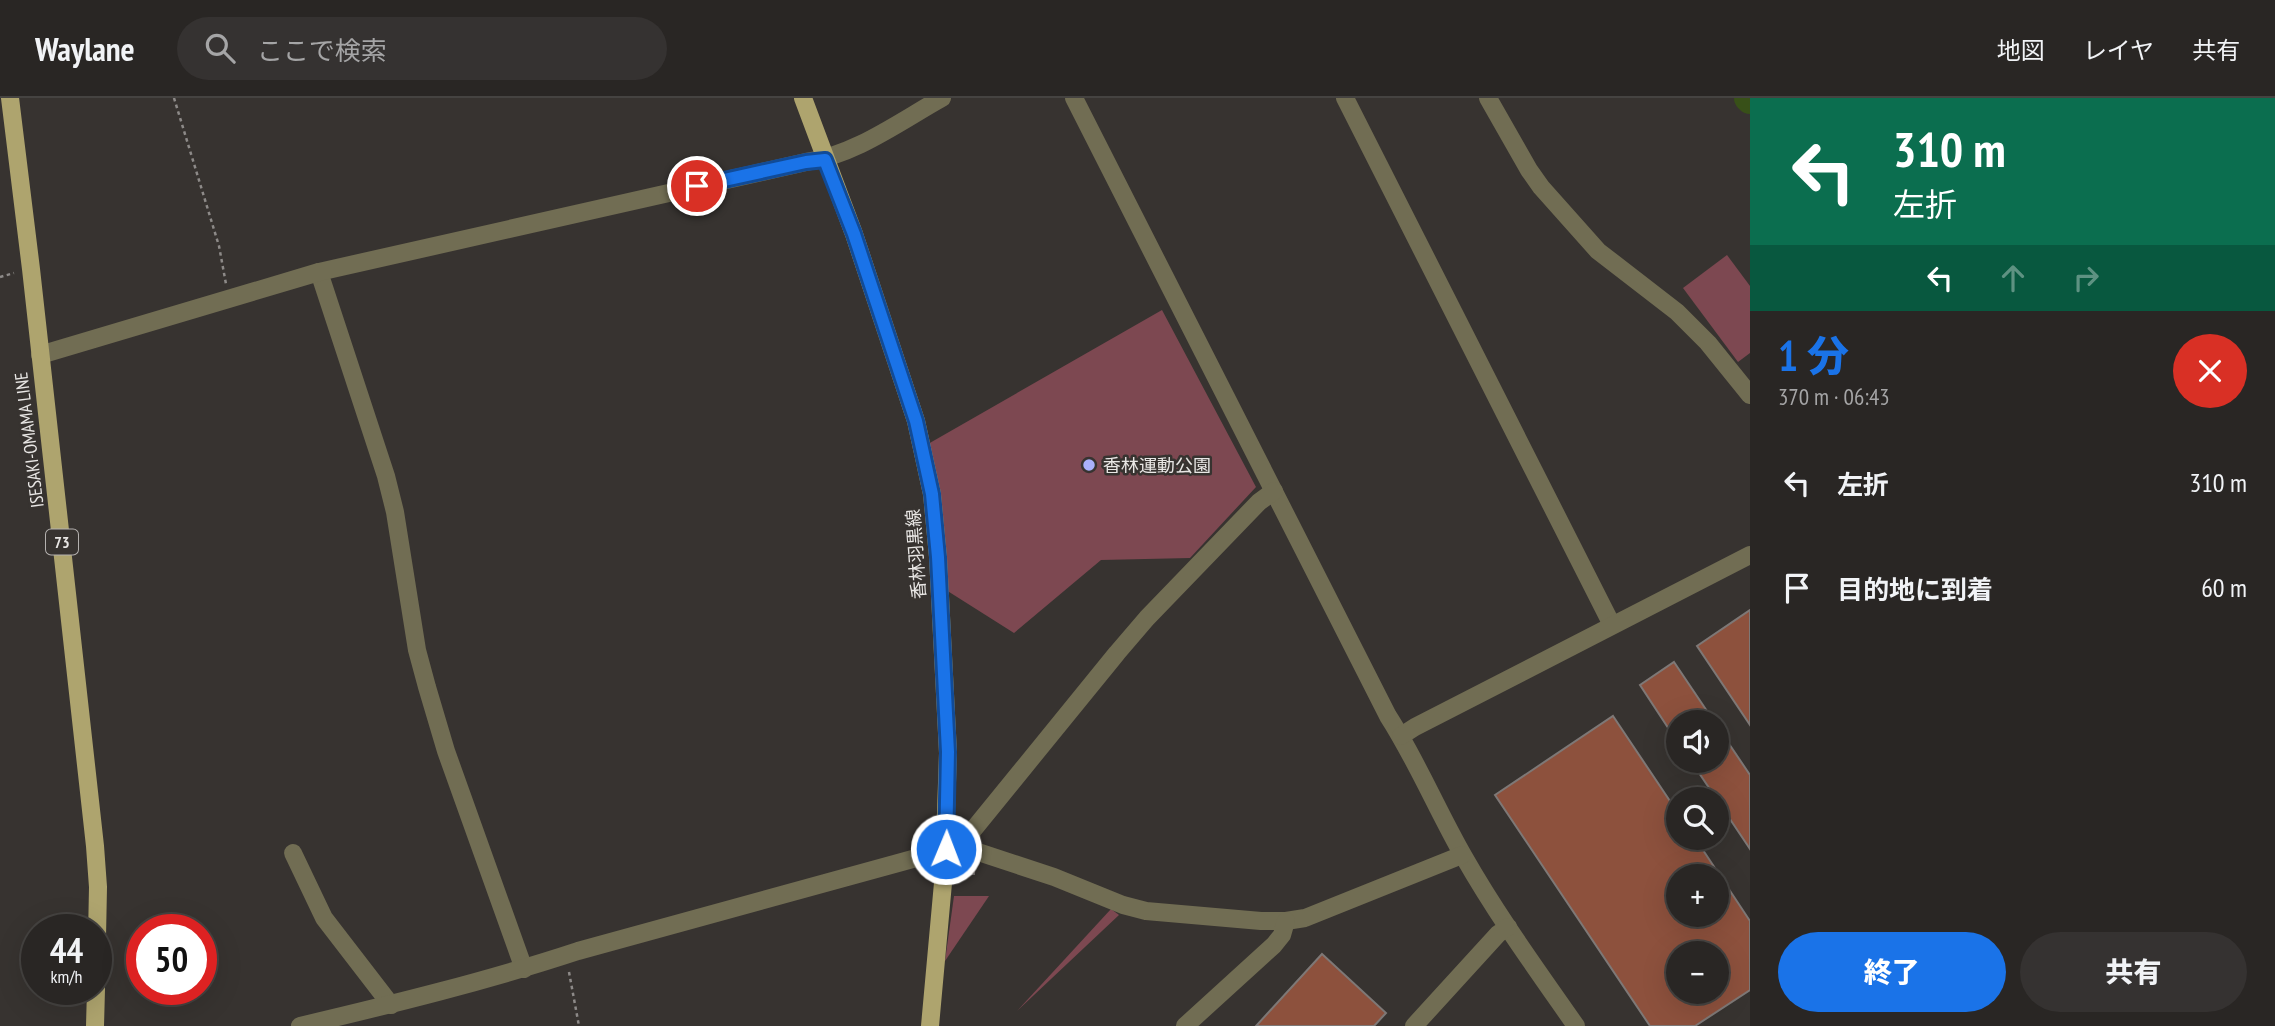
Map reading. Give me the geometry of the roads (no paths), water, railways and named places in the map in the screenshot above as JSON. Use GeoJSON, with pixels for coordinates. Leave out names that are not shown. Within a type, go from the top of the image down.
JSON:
{"type":"FeatureCollection","features":[{"type":"Feature","properties":{"kind":"main road","name":"ISESAKI-OMAMA LINE"},"geometry":{"type":"LineString","coordinates":[[10,98],[95,846],[98,914]]}},
{"type":"Feature","properties":{"kind":"main road","name":"香林羽黒線"},"geometry":{"type":"LineString","coordinates":[[803,98],[854,234],[916,421],[932,494],[938,557],[953,847],[930,1026]]}},
{"type":"Feature","properties":{"kind":"main road","name":"ISESAKI-OMAMA LINE"},"geometry":{"type":"LineString","coordinates":[[94,1026],[95,1005]]}},
{"type":"Feature","properties":{"kind":"street"},"geometry":{"type":"LineString","coordinates":[[40,355],[319,272],[806,162],[825,160],[862,143],[942,98]]}},
{"type":"Feature","properties":{"kind":"street"},"geometry":{"type":"LineString","coordinates":[[1074,98],[1388,716],[1462,855],[1576,1026]]}},
{"type":"Feature","properties":{"kind":"street"},"geometry":{"type":"LineString","coordinates":[[1345,98],[1612,625]]}},
{"type":"Feature","properties":{"kind":"street"},"geometry":{"type":"LineString","coordinates":[[1488,98],[1541,187],[1598,251],[1677,312],[1750,395]]}},
{"type":"Feature","properties":{"kind":"street"},"geometry":{"type":"LineString","coordinates":[[319,272],[386,476],[395,512],[417,650],[427,687],[446,751],[524,969]]}},
{"type":"Feature","properties":{"kind":"street"},"geometry":{"type":"LineString","coordinates":[[953,847],[1147,618],[1259,502],[1274,491]]}},
{"type":"Feature","properties":{"kind":"street"},"geometry":{"type":"LineString","coordinates":[[1401,736],[1750,555]]}},
{"type":"Feature","properties":{"kind":"street"},"geometry":{"type":"LineString","coordinates":[[300,1026],[524,969],[578,951],[953,847],[1054,877],[1123,905],[1146,911],[1227,920],[1286,921],[1305,918],[1462,855]]}},
{"type":"Feature","properties":{"kind":"street"},"geometry":{"type":"LineString","coordinates":[[293,853],[324,918],[391,1004]]}},
{"type":"Feature","properties":{"kind":"street"},"geometry":{"type":"LineString","coordinates":[[1185,1026],[1274,944],[1282,935],[1286,921]]}},
{"type":"Feature","properties":{"kind":"street"},"geometry":{"type":"LineString","coordinates":[[1414,1026],[1498,934],[1508,927]]}},
{"type":"Feature","properties":{"kind":"place","name":"香林運動公園"},"geometry":{"type":"Point","coordinates":[1089,465]}}]}
